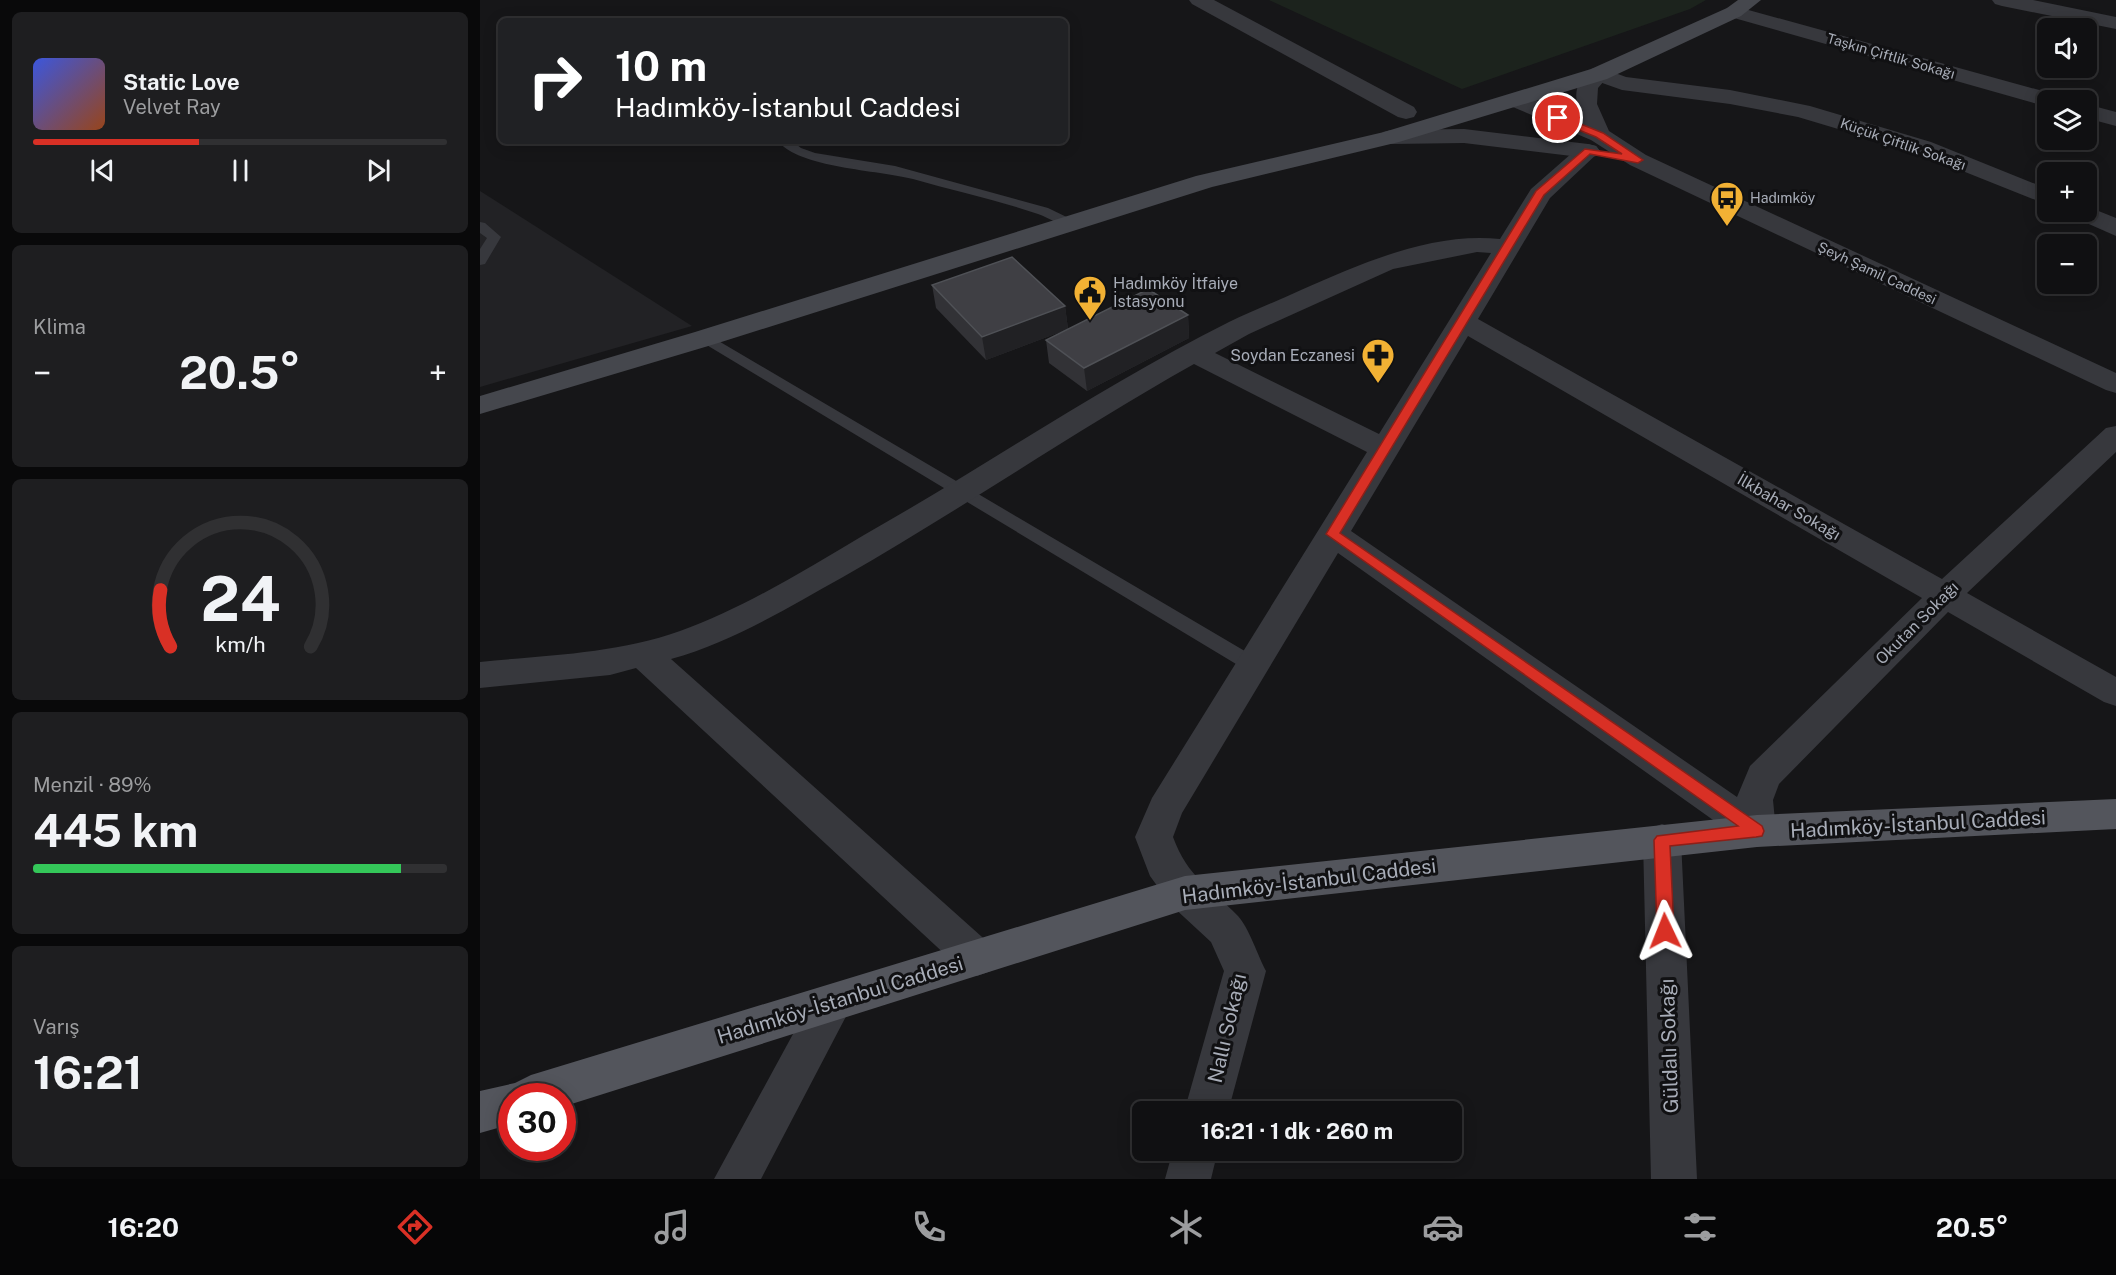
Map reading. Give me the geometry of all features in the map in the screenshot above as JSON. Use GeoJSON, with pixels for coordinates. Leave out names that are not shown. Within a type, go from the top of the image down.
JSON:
{"type":"FeatureCollection","features":[{"type":"Feature","properties":{"kind":"main road"},"geometry":{"type":"LineString","coordinates":[[1633,36],[1716,0]]}},
{"type":"Feature","properties":{"kind":"main road"},"geometry":{"type":"LineString","coordinates":[[1205,181],[1247,164],[1406,112],[1497,99],[1599,74],[1743,6]]}},
{"type":"Feature","properties":{"kind":"main road"},"geometry":{"type":"LineString","coordinates":[[480,405],[705,338],[1205,181],[1391,137],[1497,99],[1581,58]]}},
{"type":"Feature","properties":{"kind":"main road","name":"Hadımköy-İstanbul Caddesi"},"geometry":{"type":"LineString","coordinates":[[573,1083],[1185,893],[1756,831],[2116,814]]}},
{"type":"Feature","properties":{"kind":"street"},"geometry":{"type":"LineString","coordinates":[[1199,0],[1406,112]]}},
{"type":"Feature","properties":{"kind":"street"},"geometry":{"type":"LineString","coordinates":[[2002,0],[2116,23]]}},
{"type":"Feature","properties":{"kind":"street","name":"Taşkın Çiftlik Sokağı"},"geometry":{"type":"LineString","coordinates":[[1743,6],[2037,96]]}},
{"type":"Feature","properties":{"kind":"street"},"geometry":{"type":"LineString","coordinates":[[1391,137],[1464,136],[1594,143],[1586,104],[1587,87],[1599,74]]}},
{"type":"Feature","properties":{"kind":"street","name":"Küçük Çiftlik Sokağı"},"geometry":{"type":"LineString","coordinates":[[1599,74],[1622,83],[1802,111],[1923,147],[2037,194]]}},
{"type":"Feature","properties":{"kind":"street","name":"Şeyh Şamil Caddesi"},"geometry":{"type":"LineString","coordinates":[[1497,99],[1511,119],[1533,132],[1594,143],[1638,160],[2116,384]]}},
{"type":"Feature","properties":{"kind":"street"},"geometry":{"type":"LineString","coordinates":[[2097,114],[2116,119]]}},
{"type":"Feature","properties":{"kind":"street","name":"Nallı Sokağı"},"geometry":{"type":"LineString","coordinates":[[1209,1101],[1245,971],[1226,930],[1185,893],[1164,865],[1154,837],[1165,809],[1540,194],[1594,143]]}},
{"type":"Feature","properties":{"kind":"street"},"geometry":{"type":"LineString","coordinates":[[2097,219],[2116,228]]}},
{"type":"Feature","properties":{"kind":"street"},"geometry":{"type":"LineString","coordinates":[[480,675],[610,662],[687,642],[743,618],[964,492],[1127,390],[1239,327],[1384,263],[1478,244],[1508,247]]}},
{"type":"Feature","properties":{"kind":"street","name":"İlkbahar Sokağı"},"geometry":{"type":"LineString","coordinates":[[1462,321],[2116,693]]}},
{"type":"Feature","properties":{"kind":"street"},"geometry":{"type":"LineString","coordinates":[[1193,353],[1385,449]]}},
{"type":"Feature","properties":{"kind":"street","name":"Okutan Sokağı"},"geometry":{"type":"LineString","coordinates":[[1756,831],[1754,800],[1763,776],[1945,595],[2116,435]]}},
{"type":"Feature","properties":{"kind":"street"},"geometry":{"type":"LineString","coordinates":[[1333,534],[1756,831]]}},
{"type":"Feature","properties":{"kind":"street"},"geometry":{"type":"LineString","coordinates":[[642,653],[977,957]]}},
{"type":"Feature","properties":{"kind":"street","name":"Güldalı Sokağı"},"geometry":{"type":"LineString","coordinates":[[1662,840],[1674,1179]]}},
{"type":"Feature","properties":{"kind":"street"},"geometry":{"type":"LineString","coordinates":[[737,1179],[832,1003]]}},
{"type":"Feature","properties":{"kind":"street"},"geometry":{"type":"LineString","coordinates":[[1188,1179],[1193,1161]]}},
{"type":"Feature","properties":{"kind":"lane"},"geometry":{"type":"LineString","coordinates":[[788,144],[796,151],[813,156],[890,169],[1043,211],[1072,223]]}},
{"type":"Feature","properties":{"kind":"lane"},"geometry":{"type":"LineString","coordinates":[[480,226],[494,237],[480,261]]}},
{"type":"Feature","properties":{"kind":"lane"},"geometry":{"type":"LineString","coordinates":[[705,338],[1254,664]]}},
{"type":"Feature","properties":{"kind":"shaded area"},"geometry":{"type":"Polygon","coordinates":[[[1269,0],[1706,0],[1690,9],[1462,89],[1269,0]]]}},
{"type":"Feature","properties":{"kind":"shaded area"},"geometry":{"type":"Polygon","coordinates":[[[480,191],[692,326],[480,387],[480,191]]]}},
{"type":"Feature","properties":{"kind":"building"},"geometry":{"type":"Polygon","coordinates":[[[1012,257],[1065,306],[982,337],[932,285],[1012,257]]]}},
{"type":"Feature","properties":{"kind":"building"},"geometry":{"type":"Polygon","coordinates":[[[1148,289],[1188,315],[1084,368],[1046,340],[1148,289]]]}},
{"type":"Feature","properties":{"kind":"place","name":"Hadımköy"},"geometry":{"type":"Point","coordinates":[1727,227]}},
{"type":"Feature","properties":{"kind":"place","name":"Hadımköy İtfaiye İstasyonu"},"geometry":{"type":"Point","coordinates":[1090,321]}},
{"type":"Feature","properties":{"kind":"place","name":"Soydan Eczanesi"},"geometry":{"type":"Point","coordinates":[1378,384]}},
{"type":"Feature","properties":{"kind":"route"},"geometry":{"type":"LineString","coordinates":[[1558,118],[1599,135],[1638,160],[1588,151],[1540,194],[1333,534],[1756,831],[1662,840],[1665,931]]}}]}
